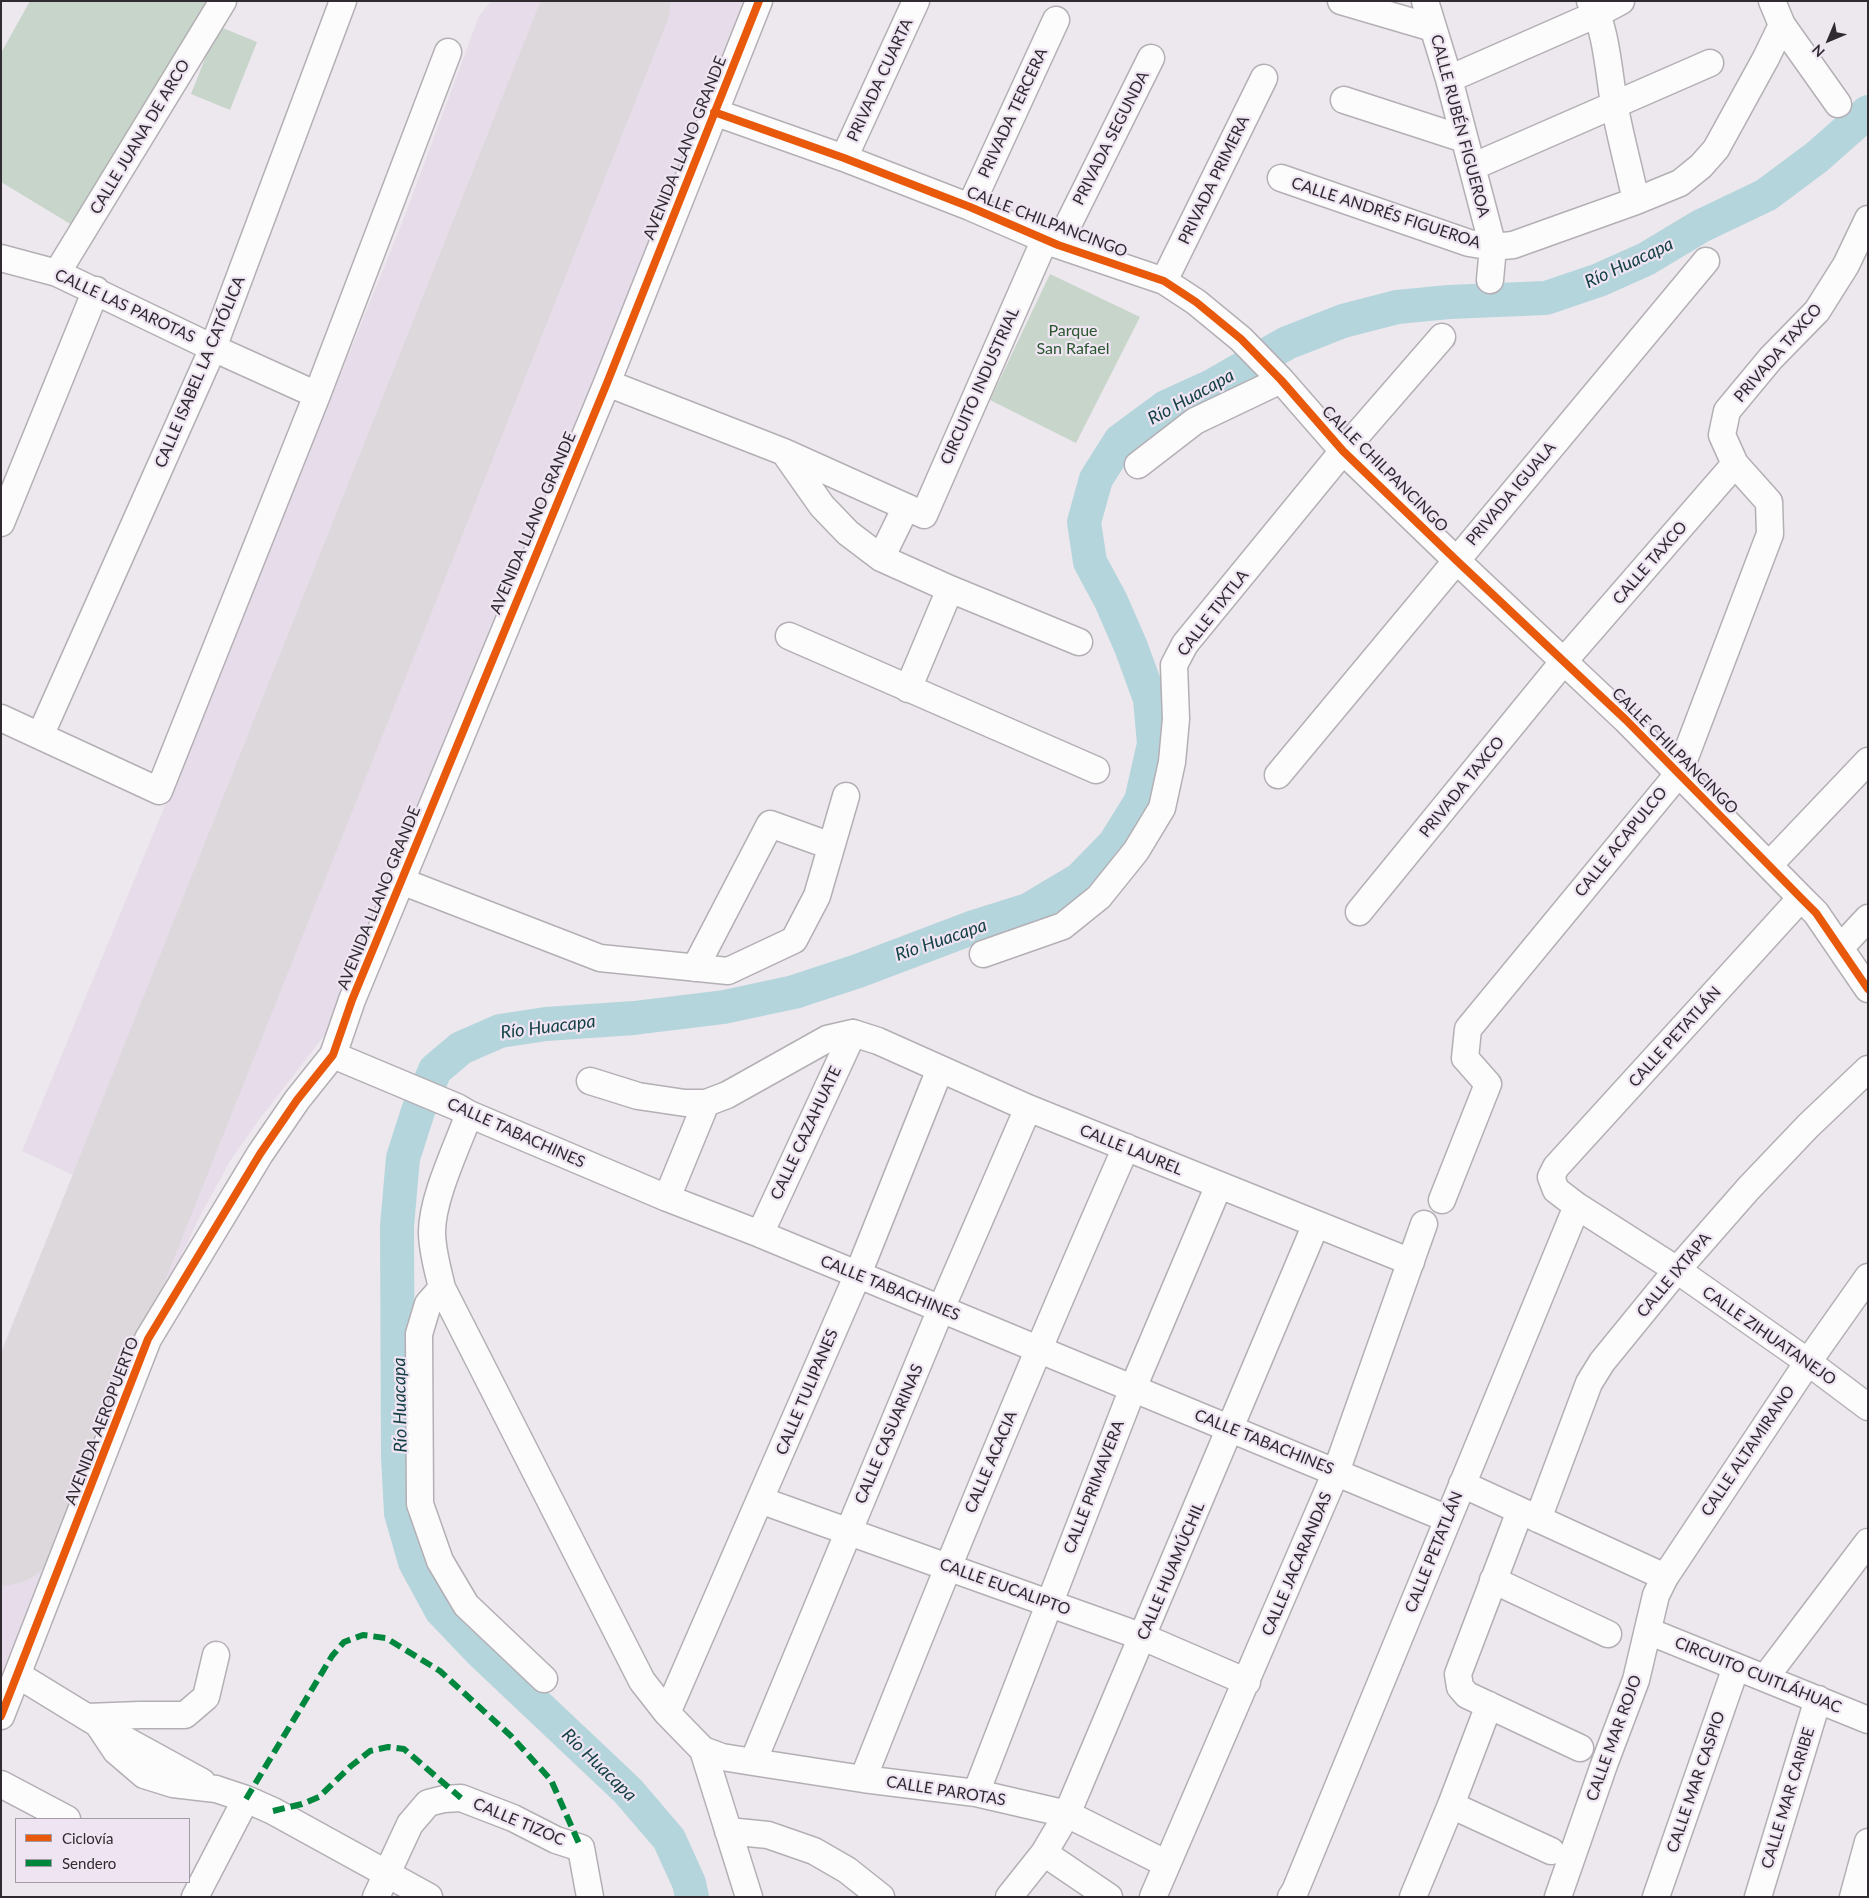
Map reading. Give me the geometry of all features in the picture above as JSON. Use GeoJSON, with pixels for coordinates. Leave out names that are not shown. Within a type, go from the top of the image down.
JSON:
{"type":"FeatureCollection","features":[{"type":"Feature","properties":{"kind":"street","name":"CALLE JUANA DE ARCO"},"geometry":{"type":"LineString","coordinates":[[57,273],[222,1]]}},
{"type":"Feature","properties":{"kind":"street","name":"CALLE ISABEL LA CATÓLICA"},"geometry":{"type":"LineString","coordinates":[[40,736],[213,348],[343,1]]}},
{"type":"Feature","properties":{"kind":"street","name":"AVENIDA LLANO GRANDE"},"geometry":{"type":"LineString","coordinates":[[333,1055],[352,1000],[400,881],[607,383],[759,1]]}},
{"type":"Feature","properties":{"kind":"street","name":"PRIVADA CUARTA"},"geometry":{"type":"LineString","coordinates":[[844,158],[916,1]]}},
{"type":"Feature","properties":{"kind":"street"},"geometry":{"type":"LineString","coordinates":[[1341,1],[1433,28]]}},
{"type":"Feature","properties":{"kind":"street","name":"CALLE RUBÉN FIGUEROA"},"geometry":{"type":"LineString","coordinates":[[1425,1],[1449,79],[1493,247],[1490,280]]}},
{"type":"Feature","properties":{"kind":"street"},"geometry":{"type":"LineString","coordinates":[[1449,79],[1594,7],[1621,1]]}},
{"type":"Feature","properties":{"kind":"street"},"geometry":{"type":"LineString","coordinates":[[1594,7],[1636,201]]}},
{"type":"Feature","properties":{"kind":"street"},"geometry":{"type":"LineString","coordinates":[[1777,13],[1838,104]]}},
{"type":"Feature","properties":{"kind":"street","name":"CALLE ANDRÉS FIGUEROA"},"geometry":{"type":"LineString","coordinates":[[1281,178],[1469,243],[1493,247],[1513,245],[1636,201],[1680,183],[1701,166],[1716,150],[1766,58],[1777,13]]}},
{"type":"Feature","properties":{"kind":"street","name":"PRIVADA TERCERA"},"geometry":{"type":"LineString","coordinates":[[970,207],[1056,20]]}},
{"type":"Feature","properties":{"kind":"street"},"geometry":{"type":"LineString","coordinates":[[1,718],[160,791],[316,395],[448,52]]}},
{"type":"Feature","properties":{"kind":"street","name":"PRIVADA SEGUNDA"},"geometry":{"type":"LineString","coordinates":[[1051,242],[1151,58]]}},
{"type":"Feature","properties":{"kind":"street"},"geometry":{"type":"LineString","coordinates":[[1472,167],[1710,63]]}},
{"type":"Feature","properties":{"kind":"street","name":"PRIVADA PRIMERA"},"geometry":{"type":"LineString","coordinates":[[1164,281],[1264,78]]}},
{"type":"Feature","properties":{"kind":"street"},"geometry":{"type":"LineString","coordinates":[[1344,100],[1464,139]]}},
{"type":"Feature","properties":{"kind":"street","name":"CALLE CHILPANCINGO"},"geometry":{"type":"LineString","coordinates":[[714,112],[844,158],[970,207],[1051,242],[1164,281],[1196,302],[1240,339],[1281,380],[1343,451],[1626,720],[1816,913],[1868,989]]}},
{"type":"Feature","properties":{"kind":"street","name":"PRIVADA TAXCO"},"geometry":{"type":"LineString","coordinates":[[1722,435],[1726,411],[1771,358],[1817,311],[1846,265],[1868,219]]}},
{"type":"Feature","properties":{"kind":"street","name":"CIRCUITO INDUSTRIAL"},"geometry":{"type":"LineString","coordinates":[[607,383],[784,452],[924,515],[1051,242]]}},
{"type":"Feature","properties":{"kind":"street","name":"CALLE LAS PAROTAS"},"geometry":{"type":"LineString","coordinates":[[5,256],[57,273],[96,290],[213,348],[316,395]]}},
{"type":"Feature","properties":{"kind":"street","name":"PRIVADA IGUALA"},"geometry":{"type":"LineString","coordinates":[[1278,774],[1706,261]]}},
{"type":"Feature","properties":{"kind":"street"},"geometry":{"type":"LineString","coordinates":[[1,523],[96,290]]}},
{"type":"Feature","properties":{"kind":"street","name":"CALLE TIXTLA"},"geometry":{"type":"LineString","coordinates":[[983,954],[1063,926],[1099,898],[1136,851],[1162,808],[1172,762],[1176,719],[1174,665],[1185,644],[1343,451],[1442,337]]}},
{"type":"Feature","properties":{"kind":"street"},"geometry":{"type":"LineString","coordinates":[[1138,465],[1194,421],[1281,380]]}},
{"type":"Feature","properties":{"kind":"street","name":"CALLE ACAPULCO"},"geometry":{"type":"LineString","coordinates":[[1442,1200],[1488,1084],[1465,1058],[1468,1029],[1678,773],[1770,534],[1769,502],[1735,464],[1722,435]]}},
{"type":"Feature","properties":{"kind":"street"},"geometry":{"type":"LineString","coordinates":[[784,452],[822,506],[848,533],[881,558],[950,590],[1079,642]]}},
{"type":"Feature","properties":{"kind":"street","name":"CALLE TAXCO"},"geometry":{"type":"LineString","coordinates":[[1564,661],[1735,464]]}},
{"type":"Feature","properties":{"kind":"street"},"geometry":{"type":"LineString","coordinates":[[881,558],[906,507]]}},
{"type":"Feature","properties":{"kind":"street"},"geometry":{"type":"LineString","coordinates":[[908,689],[950,590]]}},
{"type":"Feature","properties":{"kind":"street"},"geometry":{"type":"LineString","coordinates":[[789,636],[1096,770]]}},
{"type":"Feature","properties":{"kind":"street","name":"PRIVADA TAXCO"},"geometry":{"type":"LineString","coordinates":[[1359,912],[1564,661]]}},
{"type":"Feature","properties":{"kind":"street"},"geometry":{"type":"LineString","coordinates":[[1769,865],[1868,761]]}},
{"type":"Feature","properties":{"kind":"street"},"geometry":{"type":"LineString","coordinates":[[400,881],[600,958],[728,971],[794,940],[817,896],[846,796]]}},
{"type":"Feature","properties":{"kind":"street"},"geometry":{"type":"LineString","coordinates":[[695,968],[770,824],[832,846]]}},
{"type":"Feature","properties":{"kind":"street","name":"CALLE PETATLÁN"},"geometry":{"type":"LineString","coordinates":[[1551,1178],[1556,1167],[1801,898]]}},
{"type":"Feature","properties":{"kind":"street"},"geometry":{"type":"LineString","coordinates":[[1840,948],[1868,918]]}},
{"type":"Feature","properties":{"kind":"street"},"geometry":{"type":"LineString","coordinates":[[590,1081],[638,1096],[684,1103],[706,1103],[727,1096],[827,1040],[853,1033]]}},
{"type":"Feature","properties":{"kind":"street","name":"CALLE LAUREL"},"geometry":{"type":"LineString","coordinates":[[853,1033],[878,1041],[1028,1108],[1412,1262]]}},
{"type":"Feature","properties":{"kind":"street","name":"CALLE CAZAHUATE"},"geometry":{"type":"LineString","coordinates":[[760,1234],[853,1033]]}},
{"type":"Feature","properties":{"kind":"street","name":"CALLE TABACHINES"},"geometry":{"type":"LineString","coordinates":[[333,1055],[667,1198],[858,1274],[1448,1519]]}},
{"type":"Feature","properties":{"kind":"street","name":"AVENIDA AEROPUERTO"},"geometry":{"type":"LineString","coordinates":[[1,1716],[148,1340],[260,1154],[297,1100],[333,1055]]}},
{"type":"Feature","properties":{"kind":"street","name":"CALLE TULIPANES"},"geometry":{"type":"LineString","coordinates":[[667,1713],[858,1274],[940,1069]]}},
{"type":"Feature","properties":{"kind":"street","name":"CALLE IXTAPA"},"geometry":{"type":"LineString","coordinates":[[1580,1748],[1467,1695],[1460,1687],[1458,1674],[1493,1580],[1529,1515],[1589,1383],[1602,1362],[1677,1270],[1761,1175],[1808,1126],[1868,1070]]}},
{"type":"Feature","properties":{"kind":"street"},"geometry":{"type":"LineString","coordinates":[[667,1198],[706,1103]]}},
{"type":"Feature","properties":{"kind":"street","name":"CALLE CASUARINAS"},"geometry":{"type":"LineString","coordinates":[[753,1762],[941,1309],[1028,1108]]}},
{"type":"Feature","properties":{"kind":"street"},"geometry":{"type":"LineString","coordinates":[[463,1111],[434,1208],[433,1248],[442,1288],[642,1681],[667,1713],[703,1750],[749,1897]]}},
{"type":"Feature","properties":{"kind":"street","name":"CALLE ACACIA"},"geometry":{"type":"LineString","coordinates":[[862,1779],[1038,1349],[1126,1147]]}},
{"type":"Feature","properties":{"kind":"street","name":"CALLE ZIHUATANEJO"},"geometry":{"type":"LineString","coordinates":[[1551,1178],[1556,1190],[1578,1206],[1677,1270],[1808,1362],[1868,1407]]}},
{"type":"Feature","properties":{"kind":"street","name":"CALLE PRIMAVERA"},"geometry":{"type":"LineString","coordinates":[[976,1793],[1133,1388],[1219,1185]]}},
{"type":"Feature","properties":{"kind":"street","name":"CALLE PETATLÁN"},"geometry":{"type":"LineString","coordinates":[[1291,1897],[1578,1206]]}},
{"type":"Feature","properties":{"kind":"street","name":"CALLE HUAMÚCHIL"},"geometry":{"type":"LineString","coordinates":[[1067,1814],[1316,1224]]}},
{"type":"Feature","properties":{"kind":"street","name":"CALLE JACARANDAS"},"geometry":{"type":"LineString","coordinates":[[1153,1897],[1336,1472],[1424,1224]]}},
{"type":"Feature","properties":{"kind":"street","name":"CALLE ALTAMIRANO"},"geometry":{"type":"LineString","coordinates":[[1664,1578],[1808,1362],[1868,1277]]}},
{"type":"Feature","properties":{"kind":"street"},"geometry":{"type":"LineString","coordinates":[[442,1288],[428,1304],[419,1334],[420,1504],[440,1561],[466,1605],[544,1678]]}},
{"type":"Feature","properties":{"kind":"street"},"geometry":{"type":"LineString","coordinates":[[1462,1484],[1664,1578]]}},
{"type":"Feature","properties":{"kind":"street","name":"CALLE EUCALIPTO"},"geometry":{"type":"LineString","coordinates":[[760,1500],[1143,1637],[1247,1682]]}},
{"type":"Feature","properties":{"kind":"street"},"geometry":{"type":"LineString","coordinates":[[1765,1678],[1868,1542]]}},
{"type":"Feature","properties":{"kind":"street","name":"CALLE MAR ROJO"},"geometry":{"type":"LineString","coordinates":[[1558,1897],[1636,1680],[1656,1596],[1664,1578]]}},
{"type":"Feature","properties":{"kind":"street"},"geometry":{"type":"LineString","coordinates":[[1493,1580],[1608,1634]]}},
{"type":"Feature","properties":{"kind":"street","name":"CIRCUITO CUITLÁHUAC"},"geometry":{"type":"LineString","coordinates":[[1648,1631],[1868,1720]]}},
{"type":"Feature","properties":{"kind":"street"},"geometry":{"type":"LineString","coordinates":[[92,1721],[140,1715],[185,1715],[206,1697],[216,1655]]}},
{"type":"Feature","properties":{"kind":"street","name":"CALLE MAR CASPIO"},"geometry":{"type":"LineString","coordinates":[[1656,1897],[1736,1667]]}},
{"type":"Feature","properties":{"kind":"street"},"geometry":{"type":"LineString","coordinates":[[18,1675],[92,1721],[116,1751],[144,1775],[173,1784],[216,1789],[246,1799],[273,1811],[381,1886],[429,1897]]}},
{"type":"Feature","properties":{"kind":"street","name":"CALLE MAR CARIBE"},"geometry":{"type":"LineString","coordinates":[[1758,1897],[1818,1699]]}},
{"type":"Feature","properties":{"kind":"street"},"geometry":{"type":"LineString","coordinates":[[1413,1897],[1489,1705]]}},
{"type":"Feature","properties":{"kind":"street","name":"CALLE PAROTAS"},"geometry":{"type":"LineString","coordinates":[[703,1750],[722,1757],[753,1762],[862,1779],[976,1793],[1067,1814]]}},
{"type":"Feature","properties":{"kind":"street"},"geometry":{"type":"LineString","coordinates":[[1,1784],[65,1818]]}},
{"type":"Feature","properties":{"kind":"street","name":"CALLE TIZOC"},"geometry":{"type":"LineString","coordinates":[[381,1886],[410,1824],[428,1803],[444,1799],[461,1798],[513,1818],[556,1840],[581,1848],[590,1897]]}},
{"type":"Feature","properties":{"kind":"street"},"geometry":{"type":"LineString","coordinates":[[197,1891],[246,1799]]}},
{"type":"Feature","properties":{"kind":"street"},"geometry":{"type":"LineString","coordinates":[[1451,1805],[1551,1851]]}},
{"type":"Feature","properties":{"kind":"street"},"geometry":{"type":"LineString","coordinates":[[1010,1897],[1044,1852],[1067,1814],[1167,1864]]}},
{"type":"Feature","properties":{"kind":"street"},"geometry":{"type":"LineString","coordinates":[[728,1831],[768,1835],[814,1850],[847,1870],[881,1897]]}},
{"type":"Feature","properties":{"kind":"street"},"geometry":{"type":"LineString","coordinates":[[1853,1897],[1868,1842]]}},
{"type":"Feature","properties":{"kind":"street"},"geometry":{"type":"LineString","coordinates":[[1044,1852],[1109,1897]]}},
{"type":"Feature","properties":{"kind":"shaded area"},"geometry":{"type":"Polygon","coordinates":[[[491,1],[745,1],[405,856],[327,1032],[258,1121],[230,1161],[199,1218],[175,1269],[1,1695],[1,1351],[73,1175],[22,1151],[226,658],[404,218],[479,16],[491,1]]]}},
{"type":"Feature","properties":{"kind":"green space"},"geometry":{"type":"Polygon","coordinates":[[[30,1],[211,1],[77,228],[1,182],[1,53],[30,1]]]}},
{"type":"Feature","properties":{"kind":"green space"},"geometry":{"type":"Polygon","coordinates":[[[218,26],[257,42],[230,110],[191,94],[218,26]]]}},
{"type":"Feature","properties":{"kind":"green space","name":"Parque San Rafael"},"geometry":{"type":"Polygon","coordinates":[[[1050,274],[1140,317],[1076,443],[990,400],[1050,274]]]}},
{"type":"Feature","properties":{"kind":"waterway","name":"Río Huacapa"},"geometry":{"type":"LineString","coordinates":[[692,1897],[689,1883],[669,1839],[628,1791],[482,1653],[441,1610],[415,1562],[401,1513],[398,1457],[397,1226],[403,1158],[418,1111],[435,1070],[461,1048],[500,1031],[546,1024],[634,1018],[724,1007],[794,992],[858,971],[974,927],[1028,910],[1080,879],[1115,843],[1141,801],[1154,744],[1150,699],[1131,647],[1111,601],[1090,562],[1084,522],[1096,479],[1120,441],[1166,407],[1212,386],[1287,343],[1343,321],[1397,307],[1449,302],[1546,298],[1599,280],[1646,259],[1701,226],[1766,195],[1817,157],[1868,112]]}},
{"type":"Feature","properties":{"kind":"runway"},"geometry":{"type":"LineString","coordinates":[[1,1523],[608,1]]}},
{"type":"Feature","properties":{"kind":"marked path"},"geometry":{"type":"LineString","coordinates":[[246,1799],[332,1656],[344,1642],[363,1635],[386,1638],[440,1671],[511,1736],[551,1780],[581,1848]]}},
{"type":"Feature","properties":{"kind":"marked path"},"geometry":{"type":"LineString","coordinates":[[273,1811],[302,1804],[319,1797],[351,1766],[370,1751],[388,1747],[404,1749],[461,1798]]}},
{"type":"Feature","properties":{"kind":"cycle path"},"geometry":{"type":"LineString","coordinates":[[1,1716],[148,1339],[260,1154],[297,1100],[333,1055],[352,1000],[607,383],[759,1]]}},
{"type":"Feature","properties":{"kind":"cycle path"},"geometry":{"type":"LineString","coordinates":[[714,112],[844,158],[970,207],[1058,245],[1164,281],[1196,302],[1241,339],[1281,380],[1343,451],[1626,720],[1816,913],[1868,989]]}}]}
